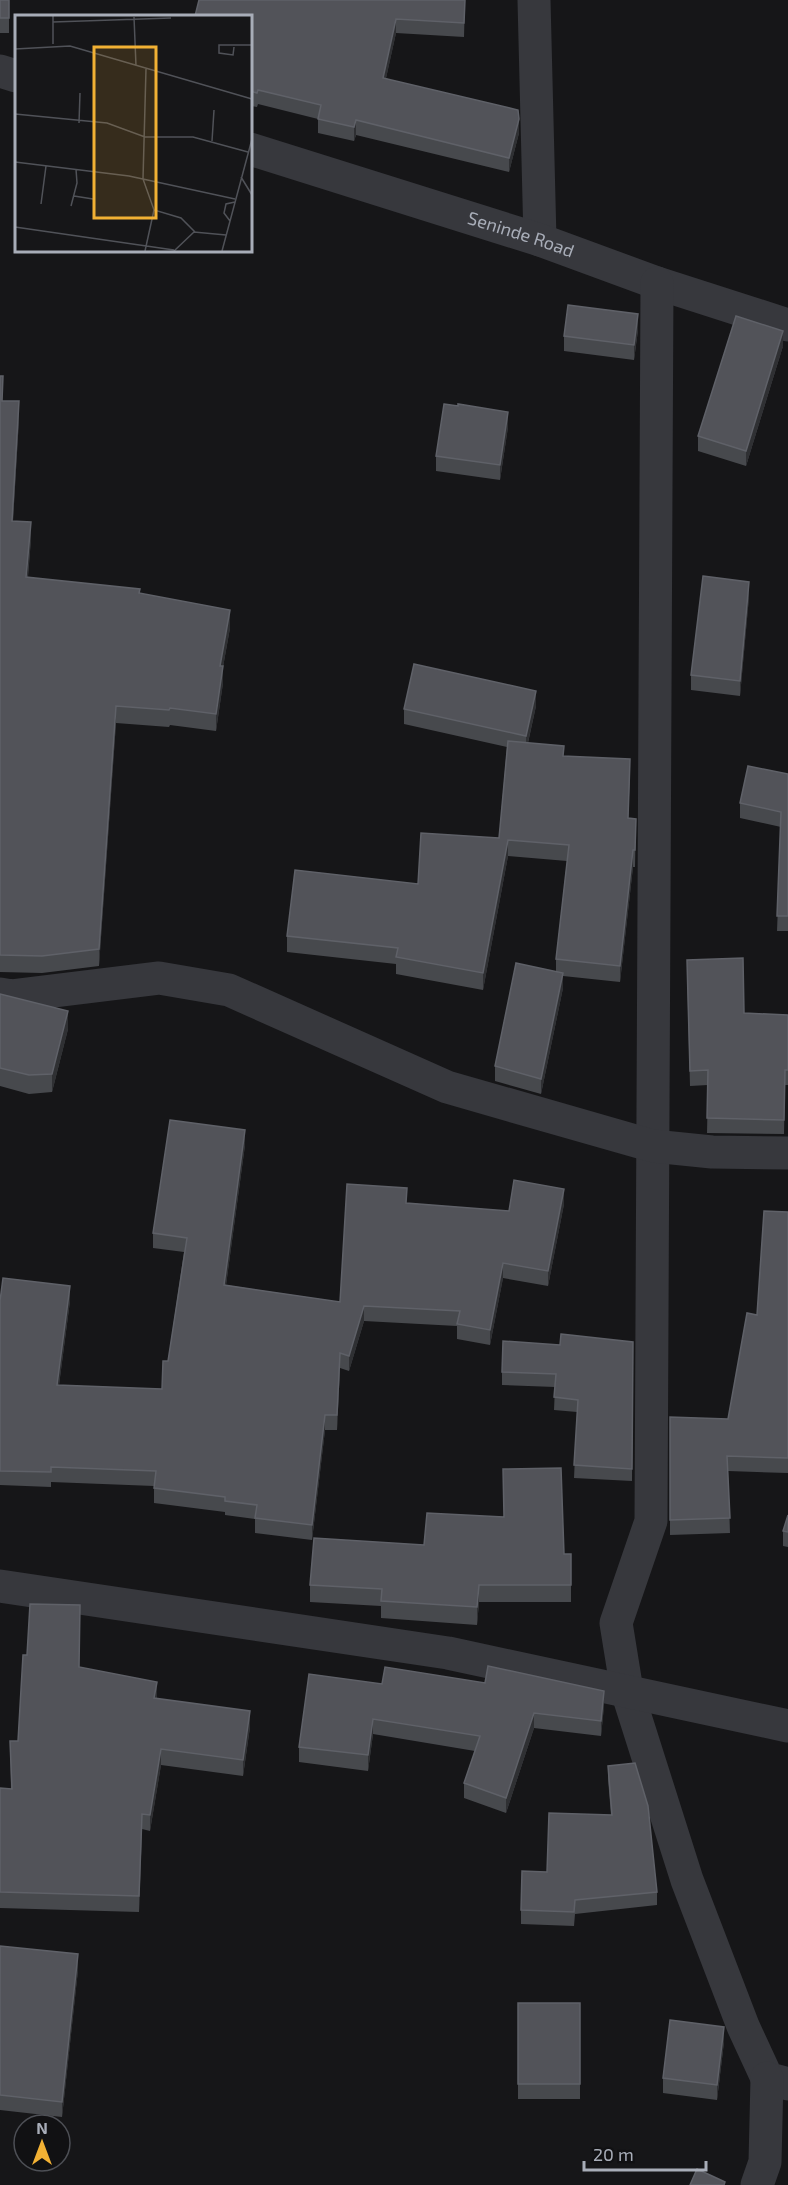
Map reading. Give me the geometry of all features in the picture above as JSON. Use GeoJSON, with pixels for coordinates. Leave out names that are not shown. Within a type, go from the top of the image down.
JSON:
{"type":"FeatureCollection","features":[{"type":"Feature","properties":{"kind":"street"},"geometry":{"type":"LineString","coordinates":[[534,0],[540,240]]}},
{"type":"Feature","properties":{"kind":"street"},"geometry":{"type":"LineString","coordinates":[[0,71],[15,76]]}},
{"type":"Feature","properties":{"kind":"street","name":"Seninde Road"},"geometry":{"type":"LineString","coordinates":[[252,150],[540,240],[657,283],[788,325]]}},
{"type":"Feature","properties":{"kind":"street"},"geometry":{"type":"LineString","coordinates":[[657,283],[651,1521],[616,1623],[627,1692],[687,1880],[743,2026],[777,2081],[765,2162],[757,2185]]}},
{"type":"Feature","properties":{"kind":"street"},"geometry":{"type":"LineString","coordinates":[[0,994],[12,996],[159,978],[229,990],[325,1035],[447,1087],[653,1146],[712,1152],[788,1153]]}},
{"type":"Feature","properties":{"kind":"street"},"geometry":{"type":"LineString","coordinates":[[0,1586],[448,1653],[788,1726]]}},
{"type":"Feature","properties":{"kind":"building"},"geometry":{"type":"Polygon","coordinates":[[[0,0],[9,0],[9,18],[0,18],[0,0]]]}},
{"type":"Feature","properties":{"kind":"building"},"geometry":{"type":"Polygon","coordinates":[[[199,0],[465,0],[464,23],[396,19],[383,78],[518,110],[519,119],[509,158],[356,120],[354,127],[318,119],[321,105],[258,90],[257,93],[252,92],[252,15],[195,15],[199,0]]]}},
{"type":"Feature","properties":{"kind":"building"},"geometry":{"type":"Polygon","coordinates":[[[568,305],[638,314],[634,345],[564,336],[568,305]]]}},
{"type":"Feature","properties":{"kind":"building"},"geometry":{"type":"Polygon","coordinates":[[[736,316],[783,331],[746,451],[698,436],[736,316]]]}},
{"type":"Feature","properties":{"kind":"building"},"geometry":{"type":"Polygon","coordinates":[[[0,376],[3,376],[2,401],[19,401],[12,521],[31,522],[26,577],[140,589],[139,593],[230,610],[220,666],[223,666],[216,714],[170,708],[169,710],[116,706],[99,949],[42,956],[0,955],[0,376]]]}},
{"type":"Feature","properties":{"kind":"building"},"geometry":{"type":"Polygon","coordinates":[[[444,404],[508,412],[500,465],[436,456],[444,404]]]}},
{"type":"Feature","properties":{"kind":"building"},"geometry":{"type":"Polygon","coordinates":[[[703,576],[749,582],[740,681],[691,675],[703,576]]]}},
{"type":"Feature","properties":{"kind":"building"},"geometry":{"type":"Polygon","coordinates":[[[414,664],[536,691],[526,736],[404,709],[414,664]]]}},
{"type":"Feature","properties":{"kind":"building"},"geometry":{"type":"Polygon","coordinates":[[[508,741],[564,746],[563,756],[630,759],[628,818],[636,819],[635,850],[633,850],[620,966],[556,959],[569,845],[508,840],[483,973],[396,957],[398,948],[287,936],[295,870],[418,884],[421,833],[499,838],[508,741]]]}},
{"type":"Feature","properties":{"kind":"building"},"geometry":{"type":"Polygon","coordinates":[[[748,766],[788,774],[788,916],[777,916],[781,812],[740,803],[748,766]]]}},
{"type":"Feature","properties":{"kind":"building"},"geometry":{"type":"Polygon","coordinates":[[[743,958],[744,1013],[788,1015],[788,1070],[785,1070],[784,1120],[707,1118],[708,1070],[690,1071],[687,960],[743,958]]]}},
{"type":"Feature","properties":{"kind":"building"},"geometry":{"type":"Polygon","coordinates":[[[516,963],[563,973],[541,1079],[495,1066],[516,963]]]}},
{"type":"Feature","properties":{"kind":"building"},"geometry":{"type":"Polygon","coordinates":[[[0,994],[68,1011],[52,1074],[29,1075],[0,1068],[0,994]]]}},
{"type":"Feature","properties":{"kind":"building"},"geometry":{"type":"Polygon","coordinates":[[[170,1120],[245,1130],[224,1285],[340,1302],[347,1184],[407,1188],[406,1203],[509,1211],[514,1180],[564,1189],[548,1271],[503,1263],[490,1330],[457,1324],[460,1311],[364,1306],[349,1356],[340,1353],[337,1415],[325,1415],[312,1525],[255,1518],[257,1505],[225,1501],[225,1497],[154,1488],[156,1471],[51,1467],[51,1472],[0,1471],[0,1301],[3,1278],[70,1286],[57,1385],[162,1389],[163,1361],[168,1361],[187,1238],[153,1233],[170,1120]]]}},
{"type":"Feature","properties":{"kind":"building"},"geometry":{"type":"Polygon","coordinates":[[[764,1211],[788,1212],[788,1458],[727,1456],[730,1518],[670,1520],[670,1417],[728,1419],[747,1313],[757,1315],[764,1211]]]}},
{"type":"Feature","properties":{"kind":"building"},"geometry":{"type":"Polygon","coordinates":[[[561,1334],[633,1342],[632,1469],[574,1465],[578,1400],[554,1397],[556,1374],[502,1372],[503,1341],[560,1345],[561,1334]]]}},
{"type":"Feature","properties":{"kind":"building"},"geometry":{"type":"Polygon","coordinates":[[[561,1468],[564,1554],[571,1554],[571,1585],[479,1585],[477,1607],[381,1601],[382,1589],[310,1585],[314,1538],[424,1545],[427,1513],[504,1517],[503,1469],[561,1468]]]}},
{"type":"Feature","properties":{"kind":"building"},"geometry":{"type":"Polygon","coordinates":[[[788,1515],[788,1532],[783,1531],[788,1515]]]}},
{"type":"Feature","properties":{"kind":"building"},"geometry":{"type":"Polygon","coordinates":[[[30,1604],[80,1605],[79,1667],[157,1682],[154,1698],[250,1711],[243,1760],[161,1749],[150,1815],[142,1814],[139,1896],[0,1892],[0,1788],[12,1789],[10,1741],[18,1741],[23,1655],[27,1655],[30,1604]]]}},
{"type":"Feature","properties":{"kind":"building"},"geometry":{"type":"Polygon","coordinates":[[[488,1666],[604,1691],[601,1721],[534,1713],[506,1798],[464,1783],[480,1736],[373,1719],[368,1755],[299,1747],[309,1674],[382,1684],[385,1667],[485,1683],[488,1666]]]}},
{"type":"Feature","properties":{"kind":"building"},"geometry":{"type":"Polygon","coordinates":[[[635,1763],[648,1806],[657,1892],[575,1900],[574,1912],[521,1910],[522,1871],[547,1872],[549,1813],[612,1815],[608,1766],[635,1763]]]}},
{"type":"Feature","properties":{"kind":"building"},"geometry":{"type":"Polygon","coordinates":[[[0,1946],[78,1954],[62,2102],[0,2095],[0,1946]]]}},
{"type":"Feature","properties":{"kind":"building"},"geometry":{"type":"Polygon","coordinates":[[[518,2003],[580,2003],[580,2084],[518,2084],[518,2003]]]}},
{"type":"Feature","properties":{"kind":"building"},"geometry":{"type":"Polygon","coordinates":[[[670,2020],[724,2027],[717,2085],[663,2078],[670,2020]]]}},
{"type":"Feature","properties":{"kind":"building"},"geometry":{"type":"Polygon","coordinates":[[[697,2169],[725,2182],[724,2185],[690,2185],[697,2169]]]}}]}
